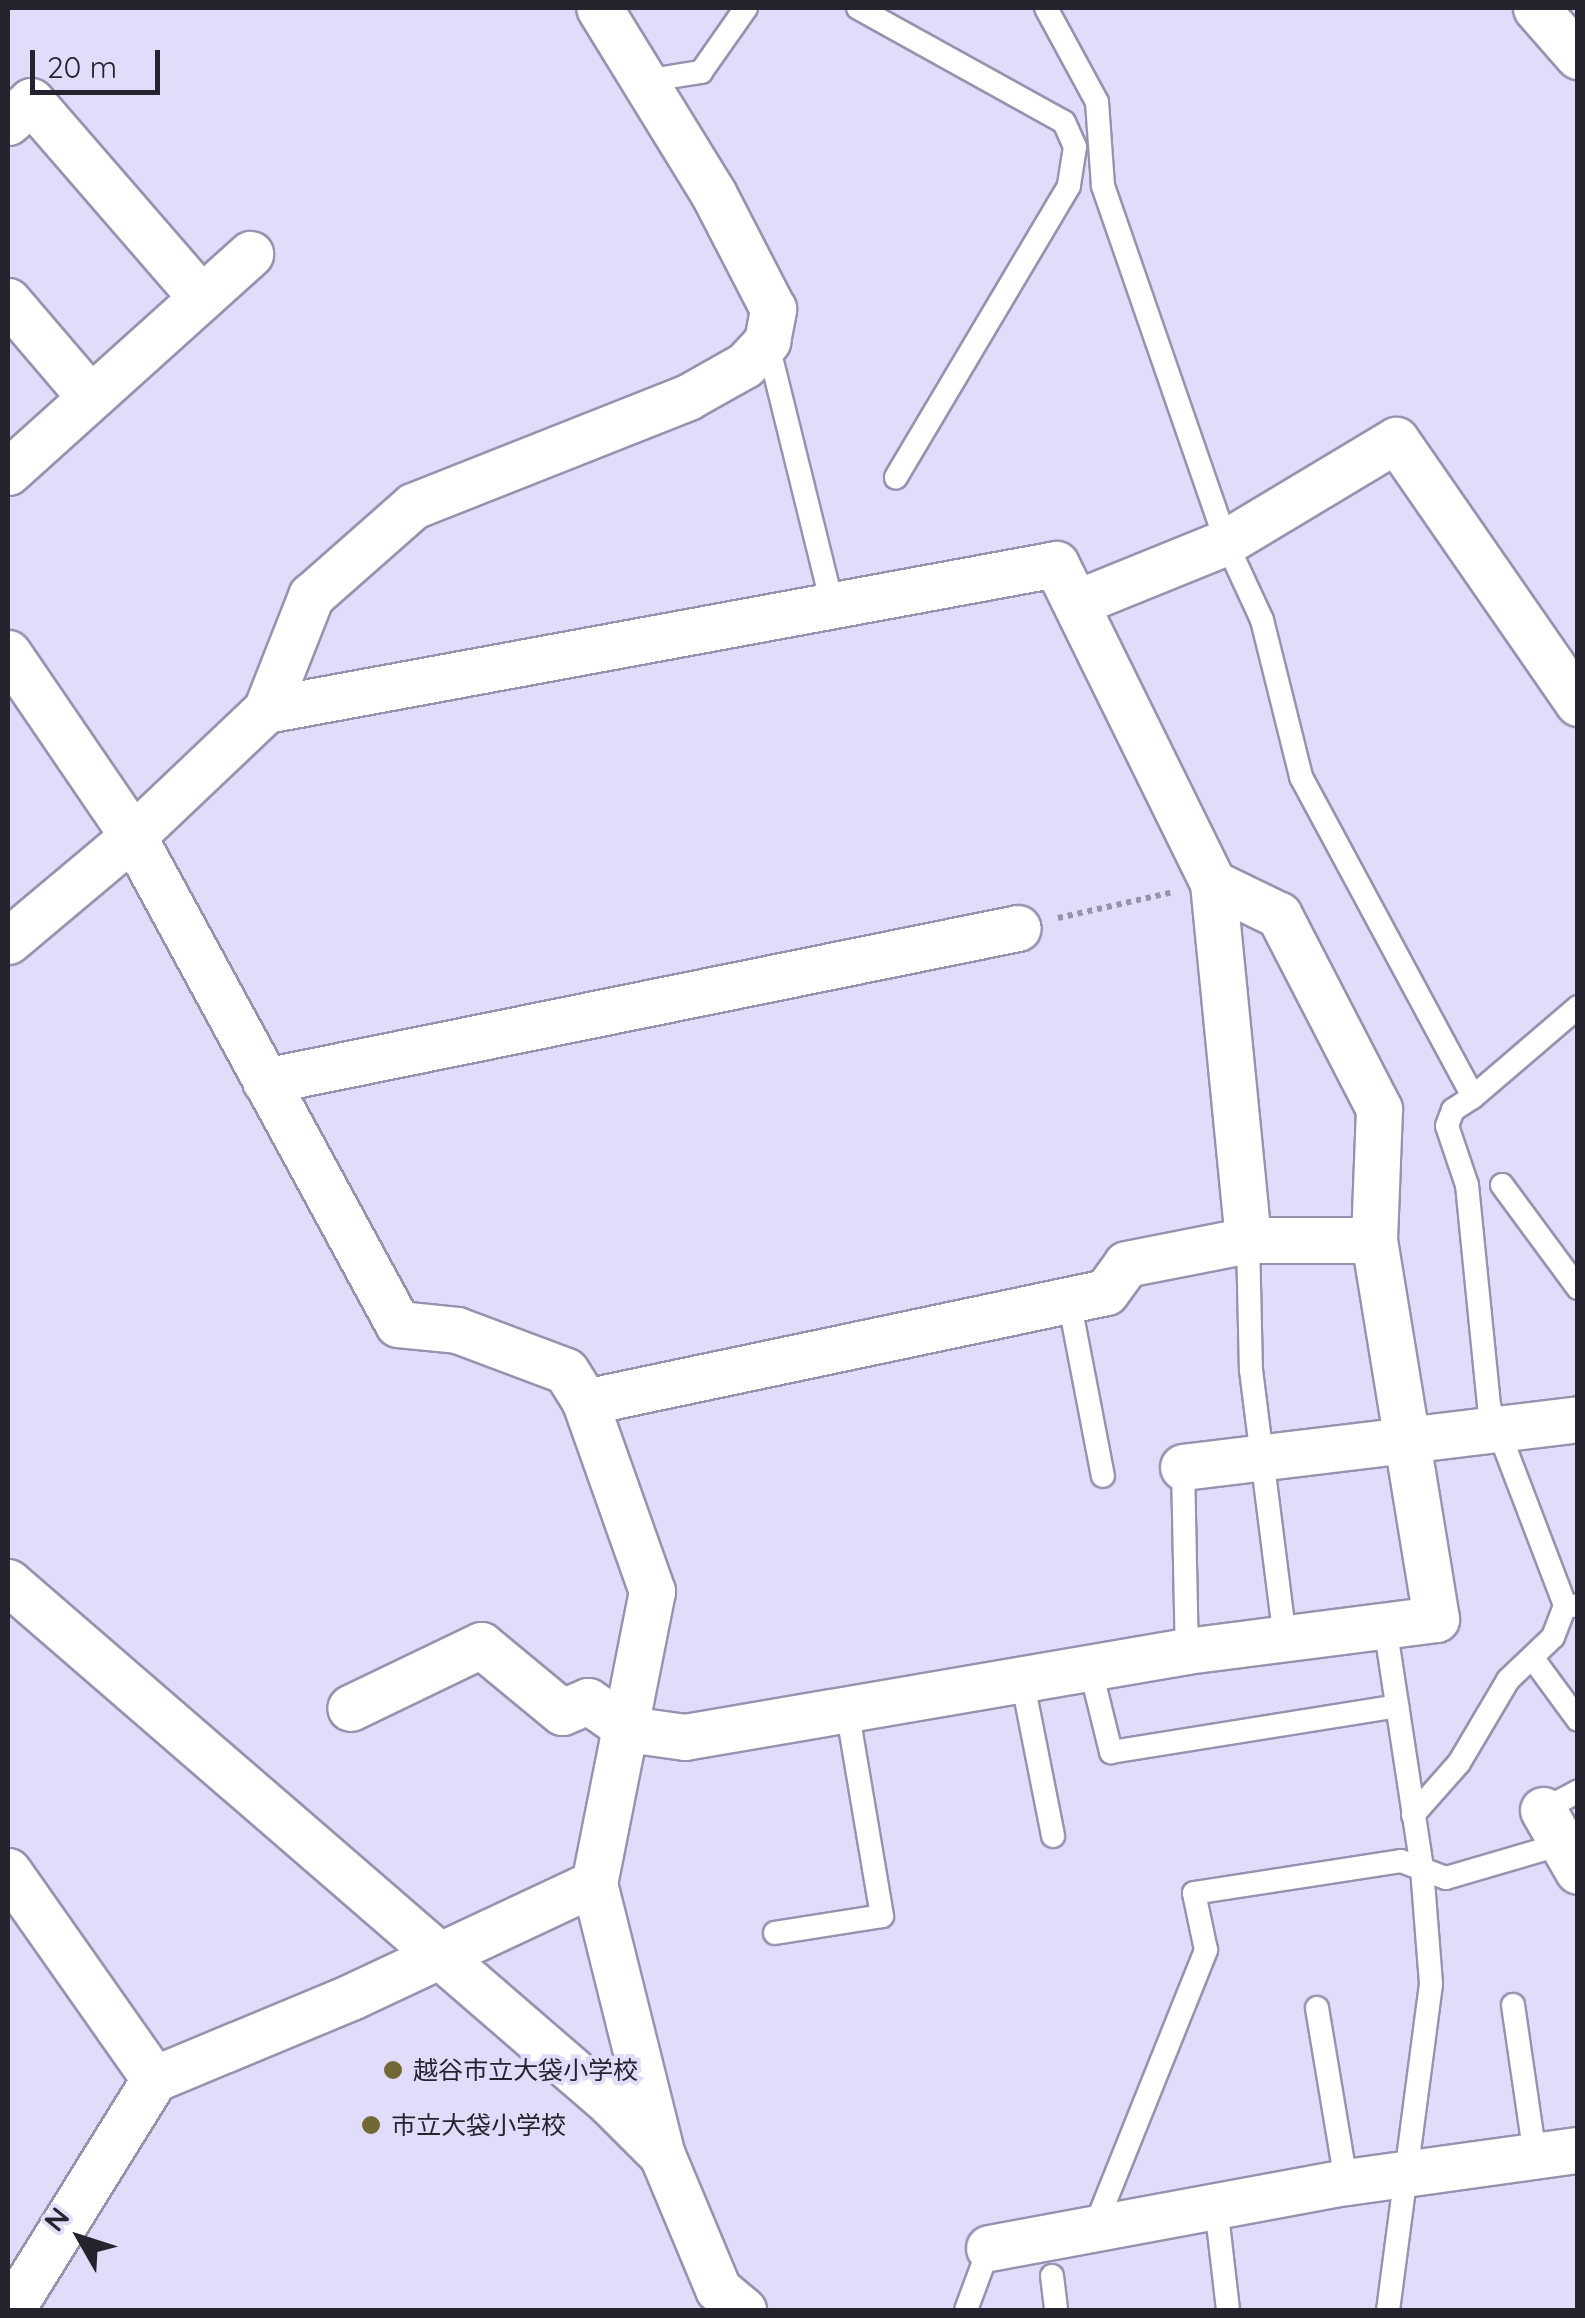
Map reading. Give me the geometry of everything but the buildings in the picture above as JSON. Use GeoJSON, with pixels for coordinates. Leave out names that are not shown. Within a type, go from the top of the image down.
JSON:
{"type":"FeatureCollection","features":[{"type":"Feature","properties":{"kind":"street"},"geometry":{"type":"LineString","coordinates":[[8,941],[133,836],[266,710],[311,596],[413,506],[688,397],[745,366],[767,340],[773,309],[599,8]]}},
{"type":"Feature","properties":{"kind":"street"},"geometry":{"type":"LineString","coordinates":[[1536,8],[1578,56]]}},
{"type":"Feature","properties":{"kind":"street"},"geometry":{"type":"LineString","coordinates":[[8,122],[31,101],[201,297]]}},
{"type":"Feature","properties":{"kind":"street"},"geometry":{"type":"LineString","coordinates":[[8,472],[250,254]]}},
{"type":"Feature","properties":{"kind":"street"},"geometry":{"type":"LineString","coordinates":[[8,301],[90,397]]}},
{"type":"Feature","properties":{"kind":"street"},"geometry":{"type":"LineString","coordinates":[[1076,603],[1226,542],[1396,440],[1578,703]]}},
{"type":"Feature","properties":{"kind":"street"},"geometry":{"type":"LineString","coordinates":[[266,710],[1056,564],[1212,883],[1248,1240]]}},
{"type":"Feature","properties":{"kind":"street"},"geometry":{"type":"LineString","coordinates":[[8,654],[133,836],[398,1324],[457,1330],[566,1371],[585,1402],[652,1591],[628,1729],[594,1882],[662,2155],[718,2289],[743,2310]]}},
{"type":"Feature","properties":{"kind":"street"},"geometry":{"type":"LineString","coordinates":[[350,1708],[481,1645],[562,1712],[588,1701],[628,1729],[685,1738],[1187,1651],[1436,1619],[1374,1240],[1379,1109],[1279,915],[1212,883]]}},
{"type":"Feature","properties":{"kind":"street"},"geometry":{"type":"LineString","coordinates":[[265,1081],[1018,928]]}},
{"type":"Feature","properties":{"kind":"street"},"geometry":{"type":"LineString","coordinates":[[585,1402],[1106,1292],[1126,1264],[1248,1240],[1374,1240]]}},
{"type":"Feature","properties":{"kind":"street"},"geometry":{"type":"LineString","coordinates":[[1183,1467],[1578,1418]]}},
{"type":"Feature","properties":{"kind":"street"},"geometry":{"type":"LineString","coordinates":[[8,1582],[440,1952],[662,2155]]}},
{"type":"Feature","properties":{"kind":"street"},"geometry":{"type":"LineString","coordinates":[[8,1871],[154,2079]]}},
{"type":"Feature","properties":{"kind":"street"},"geometry":{"type":"LineString","coordinates":[[11,2310],[154,2079],[594,1882]]}},
{"type":"Feature","properties":{"kind":"street"},"geometry":{"type":"LineString","coordinates":[[989,2248],[1346,2182],[1556,2152]]}},
{"type":"Feature","properties":{"kind":"lane"},"geometry":{"type":"LineString","coordinates":[[644,81],[701,72],[746,8]]}},
{"type":"Feature","properties":{"kind":"lane"},"geometry":{"type":"LineString","coordinates":[[858,8],[1064,122],[1075,146],[1069,186],[896,477]]}},
{"type":"Feature","properties":{"kind":"lane"},"geometry":{"type":"LineString","coordinates":[[1046,8],[1097,102],[1103,186],[1226,542],[1262,620],[1300,777],[1473,1097]]}},
{"type":"Feature","properties":{"kind":"lane"},"geometry":{"type":"LineString","coordinates":[[767,340],[832,604]]}},
{"type":"Feature","properties":{"kind":"lane"},"geometry":{"type":"LineString","coordinates":[[1413,1815],[1459,1763],[1508,1680],[1534,1660],[1571,1606],[1495,1428],[1467,1184],[1446,1126],[1453,1110],[1578,1007]]}},
{"type":"Feature","properties":{"kind":"lane"},"geometry":{"type":"LineString","coordinates":[[1502,1186],[1578,1288]]}},
{"type":"Feature","properties":{"kind":"lane"},"geometry":{"type":"LineString","coordinates":[[1248,1240],[1251,1370],[1284,1638]]}},
{"type":"Feature","properties":{"kind":"lane"},"geometry":{"type":"LineString","coordinates":[[1069,1300],[1103,1476]]}},
{"type":"Feature","properties":{"kind":"lane"},"geometry":{"type":"LineString","coordinates":[[1183,1467],[1187,1651]]}},
{"type":"Feature","properties":{"kind":"lane"},"geometry":{"type":"LineString","coordinates":[[1385,1626],[1422,1869],[1431,1984],[1388,2310]]}},
{"type":"Feature","properties":{"kind":"lane"},"geometry":{"type":"LineString","coordinates":[[1534,1660],[1578,1720]]}},
{"type":"Feature","properties":{"kind":"lane"},"geometry":{"type":"LineString","coordinates":[[1090,1668],[1111,1752],[1397,1706]]}},
{"type":"Feature","properties":{"kind":"lane"},"geometry":{"type":"LineString","coordinates":[[1022,1679],[1054,1836]]}},
{"type":"Feature","properties":{"kind":"lane"},"geometry":{"type":"LineString","coordinates":[[775,1933],[882,1916],[847,1710]]}},
{"type":"Feature","properties":{"kind":"lane"},"geometry":{"type":"LineString","coordinates":[[1094,2229],[1206,1950],[1194,1894],[1401,1862],[1446,1878],[1565,1829]]}},
{"type":"Feature","properties":{"kind":"lane"},"geometry":{"type":"LineString","coordinates":[[1513,2005],[1556,2152]]}},
{"type":"Feature","properties":{"kind":"lane"},"geometry":{"type":"LineString","coordinates":[[1317,2008],[1346,2182]]}},
{"type":"Feature","properties":{"kind":"lane"},"geometry":{"type":"LineString","coordinates":[[1216,2206],[1228,2310]]}},
{"type":"Feature","properties":{"kind":"lane"},"geometry":{"type":"LineString","coordinates":[[966,2310],[989,2248]]}},
{"type":"Feature","properties":{"kind":"lane"},"geometry":{"type":"LineString","coordinates":[[1052,2276],[1056,2310]]}},
{"type":"Feature","properties":{"kind":"path"},"geometry":{"type":"LineString","coordinates":[[1018,928],[1212,883]]}},
{"type":"Feature","properties":{"kind":"place","name":"越谷市立大袋小学校"},"geometry":{"type":"Point","coordinates":[393,2070]}},
{"type":"Feature","properties":{"kind":"place","name":"市立大袋小学校"},"geometry":{"type":"Point","coordinates":[371,2125]}}]}
